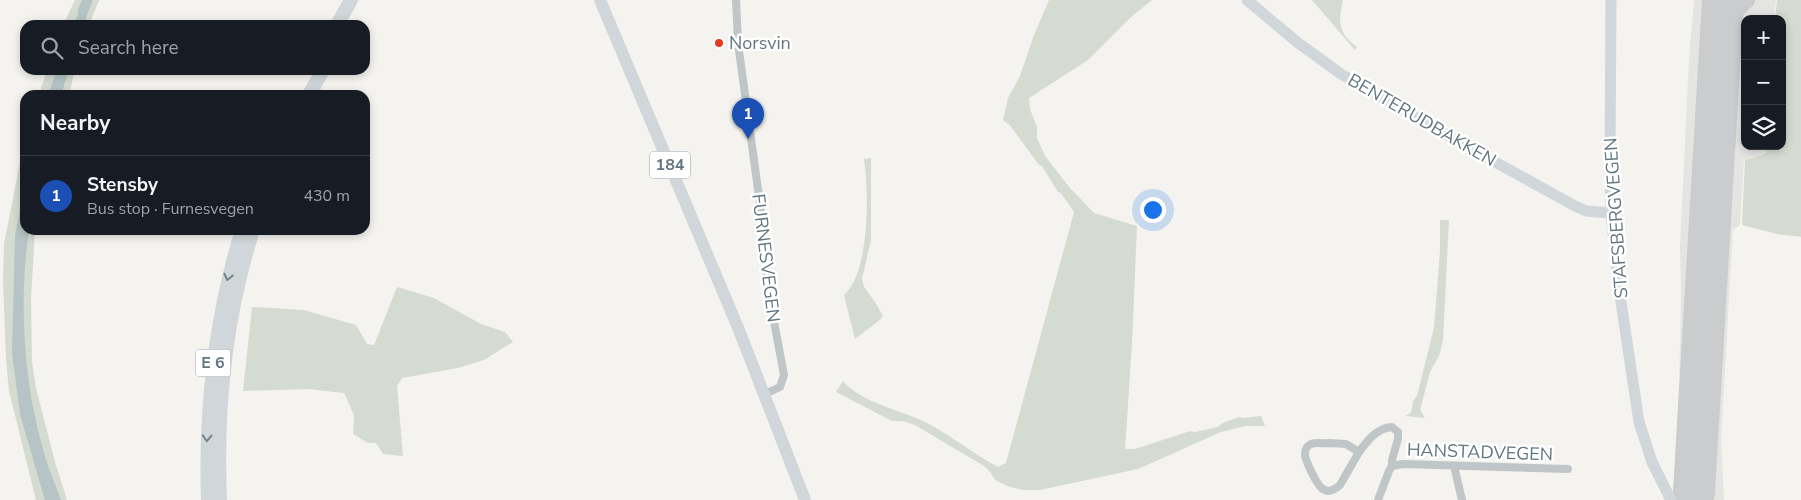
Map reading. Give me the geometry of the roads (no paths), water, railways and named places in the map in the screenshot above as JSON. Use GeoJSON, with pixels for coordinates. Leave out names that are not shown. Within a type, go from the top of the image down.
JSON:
{"type":"FeatureCollection","features":[{"type":"Feature","properties":{"kind":"highway"},"geometry":{"type":"LineString","coordinates":[[340,20],[352,0]]}},
{"type":"Feature","properties":{"kind":"highway"},"geometry":{"type":"LineString","coordinates":[[351,20],[362,0]]}},
{"type":"Feature","properties":{"kind":"highway"},"geometry":{"type":"LineString","coordinates":[[301,90],[309,75]]}},
{"type":"Feature","properties":{"kind":"highway"},"geometry":{"type":"LineString","coordinates":[[312,90],[319,75]]}},
{"type":"Feature","properties":{"kind":"highway","name":"E 6"},"geometry":{"type":"LineString","coordinates":[[208,500],[207,442],[211,374],[224,299],[241,235]]}},
{"type":"Feature","properties":{"kind":"highway","name":"E 6"},"geometry":{"type":"LineString","coordinates":[[220,500],[219,442],[225,357],[234,300],[251,235]]}},
{"type":"Feature","properties":{"kind":"main road","name":"184"},"geometry":{"type":"LineString","coordinates":[[600,0],[765,394],[805,500]]}},
{"type":"Feature","properties":{"kind":"main road","name":"BENTERUDBAKKEN"},"geometry":{"type":"LineString","coordinates":[[1247,0],[1297,42],[1355,83],[1575,206],[1586,211],[1611,213]]}},
{"type":"Feature","properties":{"kind":"main road","name":"STAFSBERGVEGEN"},"geometry":{"type":"LineString","coordinates":[[1611,0],[1611,213],[1623,320],[1642,434],[1652,462],[1672,500]]}},
{"type":"Feature","properties":{"kind":"street","name":"FURNESVEGEN"},"geometry":{"type":"LineString","coordinates":[[736,0],[739,52],[760,204],[770,295],[784,375],[780,387],[765,394]]}},
{"type":"Feature","properties":{"kind":"street"},"geometry":{"type":"LineString","coordinates":[[1360,452],[1346,444],[1311,444],[1307,447],[1305,455],[1316,482],[1322,489],[1327,491],[1335,489],[1340,485],[1360,452],[1377,432],[1386,428],[1395,428],[1398,432],[1398,439],[1392,466],[1378,500]]}},
{"type":"Feature","properties":{"kind":"street","name":"HANSTADVEGEN"},"geometry":{"type":"LineString","coordinates":[[1392,466],[1403,464],[1568,469]]}},
{"type":"Feature","properties":{"kind":"street"},"geometry":{"type":"LineString","coordinates":[[1454,466],[1462,500]]}},
{"type":"Feature","properties":{"kind":"place","name":"Norsvin"},"geometry":{"type":"Point","coordinates":[719,43]}},
{"type":"Feature","properties":{"kind":"place","name":"Stensby"},"geometry":{"type":"Point","coordinates":[748,139]}}]}
